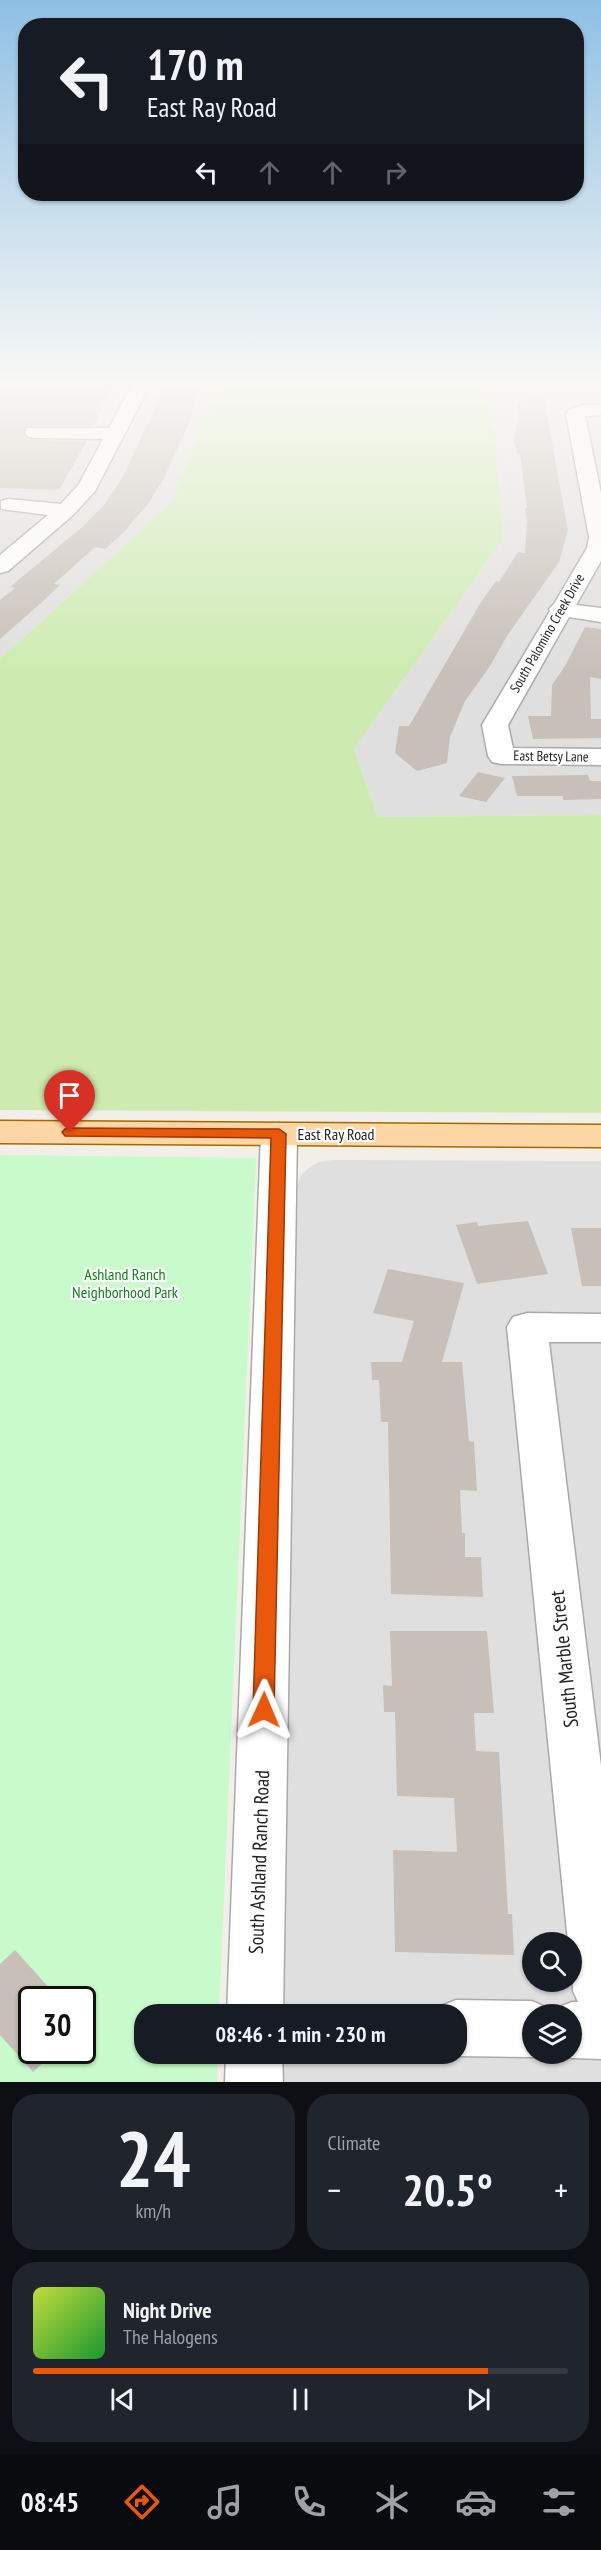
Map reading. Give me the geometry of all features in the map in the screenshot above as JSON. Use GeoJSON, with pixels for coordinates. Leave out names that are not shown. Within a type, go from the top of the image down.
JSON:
{"type":"FeatureCollection","features":[{"type":"Feature","properties":{"kind":"main road","name":"East Ray Road"},"geometry":{"type":"LineString","coordinates":[[0,1132],[601,1136]]}},
{"type":"Feature","properties":{"kind":"street"},"geometry":{"type":"LineString","coordinates":[[0,566],[66,512],[93,478]]}},
{"type":"Feature","properties":{"kind":"street","name":"South Palomino Creek Drive"},"geometry":{"type":"LineString","coordinates":[[501,756],[495,725],[560,609],[598,548],[601,537],[589,478]]}},
{"type":"Feature","properties":{"kind":"street"},"geometry":{"type":"LineString","coordinates":[[8,505],[66,512]]}},
{"type":"Feature","properties":{"kind":"street"},"geometry":{"type":"LineString","coordinates":[[560,609],[601,615]]}},
{"type":"Feature","properties":{"kind":"street","name":"East Betsy Lane"},"geometry":{"type":"LineString","coordinates":[[501,756],[601,757]]}},
{"type":"Feature","properties":{"kind":"street","name":"South Ashland Ranch Road"},"geometry":{"type":"LineString","coordinates":[[255,2004],[279,1134]]}},
{"type":"Feature","properties":{"kind":"street","name":"South Marble Street"},"geometry":{"type":"LineString","coordinates":[[601,1328],[527,1327],[601,1991]]}},
{"type":"Feature","properties":{"kind":"street"},"geometry":{"type":"LineString","coordinates":[[467,2028],[522,2029]]}},
{"type":"Feature","properties":{"kind":"street"},"geometry":{"type":"LineString","coordinates":[[582,2030],[601,2031]]}},
{"type":"Feature","properties":{"kind":"street"},"geometry":{"type":"LineString","coordinates":[[254,2064],[254,2082]]}},
{"type":"Feature","properties":{"kind":"shaded area"},"geometry":{"type":"Polygon","coordinates":[[[0,478],[182,478],[173,501],[0,659],[0,478]]]}},
{"type":"Feature","properties":{"kind":"shaded area"},"geometry":{"type":"Polygon","coordinates":[[[498,478],[601,478],[601,815],[378,817],[354,749],[504,538],[498,478]]]}},
{"type":"Feature","properties":{"kind":"shaded area"},"geometry":{"type":"Polygon","coordinates":[[[332,1160],[601,1161],[601,2082],[263,2082],[264,2064],[467,2064],[467,2004],[265,2004],[298,1184],[301,1175],[319,1162],[332,1160]]]}},
{"type":"Feature","properties":{"kind":"green space"},"geometry":{"type":"Polygon","coordinates":[[[182,478],[498,478],[504,538],[354,749],[378,817],[601,815],[601,1113],[0,1110],[0,659],[173,501],[182,478]]]}},
{"type":"Feature","properties":{"kind":"green space","name":"Ashland Ranch Neighborhood Park"},"geometry":{"type":"Polygon","coordinates":[[[0,1155],[256,1158],[219,2004],[134,2004],[134,2064],[218,2064],[217,2082],[0,2082],[0,1155]]]}},
{"type":"Feature","properties":{"kind":"building"},"geometry":{"type":"Polygon","coordinates":[[[0,478],[66,478],[59,490],[0,488],[0,478]]]}},
{"type":"Feature","properties":{"kind":"building"},"geometry":{"type":"Polygon","coordinates":[[[122,478],[164,478],[148,504],[124,532],[105,549],[95,547],[54,584],[60,585],[0,639],[0,600],[15,588],[10,587],[80,529],[105,504],[122,478]]]}},
{"type":"Feature","properties":{"kind":"building"},"geometry":{"type":"Polygon","coordinates":[[[523,478],[558,478],[568,530],[559,562],[465,701],[450,737],[447,763],[417,771],[395,753],[399,726],[409,726],[481,602],[496,581],[499,582],[518,552],[525,553],[527,521],[525,508],[527,508],[523,478]]]}},
{"type":"Feature","properties":{"kind":"building"},"geometry":{"type":"Polygon","coordinates":[[[585,627],[601,629],[601,679],[590,677],[591,719],[601,719],[601,738],[533,739],[528,716],[551,716],[552,685],[565,666],[585,627]]]}},
{"type":"Feature","properties":{"kind":"building"},"geometry":{"type":"Polygon","coordinates":[[[478,772],[505,778],[486,802],[459,796],[478,772]]]}},
{"type":"Feature","properties":{"kind":"building"},"geometry":{"type":"Polygon","coordinates":[[[588,775],[590,781],[601,781],[601,799],[563,800],[563,796],[517,796],[512,776],[588,775]]]}},
{"type":"Feature","properties":{"kind":"building"},"geometry":{"type":"Polygon","coordinates":[[[528,1221],[548,1274],[477,1284],[456,1225],[477,1222],[478,1226],[528,1221]]]}},
{"type":"Feature","properties":{"kind":"building"},"geometry":{"type":"Polygon","coordinates":[[[571,1228],[601,1228],[601,1286],[582,1286],[571,1228]]]}},
{"type":"Feature","properties":{"kind":"building"},"geometry":{"type":"Polygon","coordinates":[[[388,1269],[464,1283],[442,1362],[462,1362],[469,1441],[474,1442],[477,1491],[460,1490],[462,1533],[465,1533],[465,1557],[481,1557],[483,1597],[391,1594],[388,1422],[381,1422],[379,1380],[372,1380],[371,1362],[402,1362],[414,1321],[373,1313],[388,1269]]]}},
{"type":"Feature","properties":{"kind":"building"},"geometry":{"type":"Polygon","coordinates":[[[390,1631],[487,1631],[494,1713],[474,1713],[476,1751],[499,1752],[508,1914],[512,1914],[514,1955],[395,1952],[393,1850],[457,1852],[454,1798],[397,1796],[395,1712],[384,1712],[383,1685],[392,1686],[390,1631]]]}},
{"type":"Feature","properties":{"kind":"building"},"geometry":{"type":"Polygon","coordinates":[[[15,1950],[47,1986],[18,1986],[18,2055],[0,2035],[0,1964],[15,1950]]]}},
{"type":"Feature","properties":{"kind":"building"},"geometry":{"type":"Polygon","coordinates":[[[26,2064],[41,2064],[33,2072],[26,2064]]]}},
{"type":"Feature","properties":{"kind":"route"},"geometry":{"type":"LineString","coordinates":[[70,1132],[279,1134],[264,1710]]}}]}
